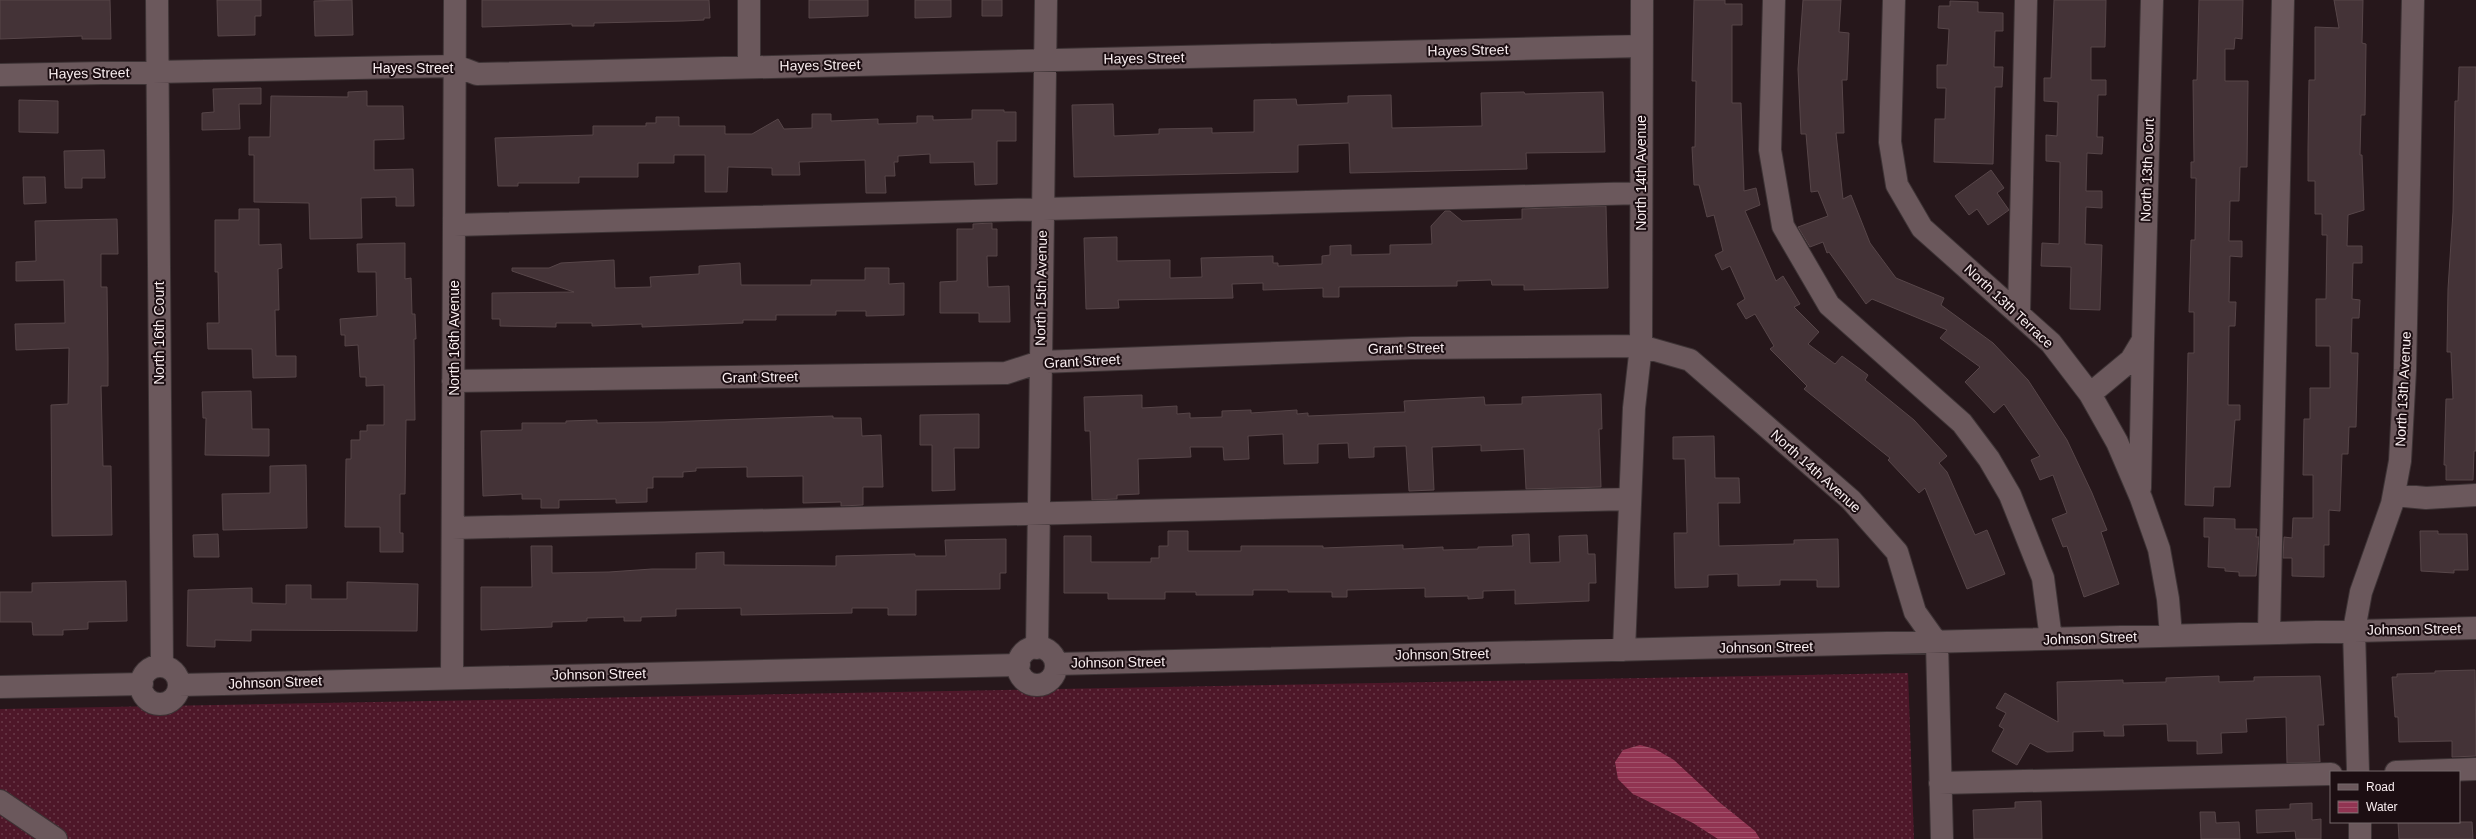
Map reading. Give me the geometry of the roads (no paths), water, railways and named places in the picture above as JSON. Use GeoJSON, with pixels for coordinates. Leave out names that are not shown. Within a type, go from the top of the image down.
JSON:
{"type":"FeatureCollection","features":[{"type":"Feature","properties":{"kind":"street","name":"North 16th Court"},"geometry":{"type":"LineString","coordinates":[[157,0],[162,666]]}},
{"type":"Feature","properties":{"kind":"street","name":"North 16th Avenue"},"geometry":{"type":"LineString","coordinates":[[452,677],[456,66],[455,0]]}},
{"type":"Feature","properties":{"kind":"street"},"geometry":{"type":"LineString","coordinates":[[749,0],[749,66]]}},
{"type":"Feature","properties":{"kind":"street","name":"North 15th Avenue"},"geometry":{"type":"LineString","coordinates":[[1037,648],[1046,0]]}},
{"type":"Feature","properties":{"kind":"street","name":"North 14th Avenue"},"geometry":{"type":"LineString","coordinates":[[1624,650],[1634,408],[1641,346],[1642,0]]}},
{"type":"Feature","properties":{"kind":"street"},"geometry":{"type":"LineString","coordinates":[[1774,0],[1770,150],[1783,226],[1829,304],[1962,423],[1990,459],[2010,495],[2043,578],[2051,639]]}},
{"type":"Feature","properties":{"kind":"street","name":"North 13th Terrace"},"geometry":{"type":"LineString","coordinates":[[1894,0],[1890,142],[1897,185],[1922,228],[2051,343],[2090,394],[2117,442],[2140,495],[2159,549],[2168,599],[2171,635]]}},
{"type":"Feature","properties":{"kind":"street"},"geometry":{"type":"LineString","coordinates":[[2019,314],[2026,0]]}},
{"type":"Feature","properties":{"kind":"street","name":"North 13th Court"},"geometry":{"type":"LineString","coordinates":[[2140,495],[2152,0]]}},
{"type":"Feature","properties":{"kind":"street"},"geometry":{"type":"LineString","coordinates":[[2269,632],[2283,0]]}},
{"type":"Feature","properties":{"kind":"street","name":"North 13th Avenue"},"geometry":{"type":"LineString","coordinates":[[2358,771],[2354,630],[2361,592],[2394,495],[2400,461],[2406,370],[2413,0]]}},
{"type":"Feature","properties":{"kind":"street","name":"Hayes Street"},"geometry":{"type":"LineString","coordinates":[[0,75],[456,66],[477,74],[749,66],[1641,46]]}},
{"type":"Feature","properties":{"kind":"street"},"geometry":{"type":"LineString","coordinates":[[455,225],[1641,193]]}},
{"type":"Feature","properties":{"kind":"street"},"geometry":{"type":"LineString","coordinates":[[2090,394],[2130,360],[2143,340]]}},
{"type":"Feature","properties":{"kind":"street","name":"North 14th Avenue"},"geometry":{"type":"LineString","coordinates":[[1641,346],[1690,360],[1851,500],[1897,552],[1915,612],[1937,643]]}},
{"type":"Feature","properties":{"kind":"street","name":"Grant Street"},"geometry":{"type":"LineString","coordinates":[[453,381],[1006,373],[1040,362],[1412,348],[1641,346]]}},
{"type":"Feature","properties":{"kind":"street"},"geometry":{"type":"LineString","coordinates":[[2394,495],[2426,498],[2476,495]]}},
{"type":"Feature","properties":{"kind":"street"},"geometry":{"type":"LineString","coordinates":[[453,528],[1630,499]]}},
{"type":"Feature","properties":{"kind":"street","name":"Johnson Street"},"geometry":{"type":"LineString","coordinates":[[1056,664],[1937,643],[2269,632],[2476,628]]}},
{"type":"Feature","properties":{"kind":"street"},"geometry":{"type":"LineString","coordinates":[[1937,643],[1942,839]]}},
{"type":"Feature","properties":{"kind":"street"},"geometry":{"type":"LineString","coordinates":[[1037,648],[1051,653],[1056,664],[1054,676],[1045,684],[1039,685],[1028,683],[1023,679],[1019,665],[1022,655],[1027,650],[1037,648]]}},
{"type":"Feature","properties":{"kind":"street","name":"Johnson Street"},"geometry":{"type":"LineString","coordinates":[[179,685],[452,677],[1019,665]]}},
{"type":"Feature","properties":{"kind":"street"},"geometry":{"type":"LineString","coordinates":[[162,666],[173,671],[177,676],[179,685],[177,694],[172,700],[160,704],[148,700],[142,690],[142,684],[146,673],[150,669],[162,666]]}},
{"type":"Feature","properties":{"kind":"street"},"geometry":{"type":"LineString","coordinates":[[0,687],[142,684]]}},
{"type":"Feature","properties":{"kind":"street"},"geometry":{"type":"LineString","coordinates":[[2423,771],[2476,769]]}},
{"type":"Feature","properties":{"kind":"street"},"geometry":{"type":"LineString","coordinates":[[1940,783],[2330,774]]}},
{"type":"Feature","properties":{"kind":"street"},"geometry":{"type":"LineString","coordinates":[[0,801],[56,839]]}},
{"type":"Feature","properties":{"kind":"street"},"geometry":{"type":"LineString","coordinates":[[2360,823],[2360,839]]}},
{"type":"Feature","properties":{"kind":"water"},"geometry":{"type":"Polygon","coordinates":[[[1640,745],[1655,749],[1674,760],[1719,802],[1755,831],[1760,839],[1718,839],[1693,823],[1633,794],[1618,779],[1615,762],[1623,750],[1640,745]]]}}]}
